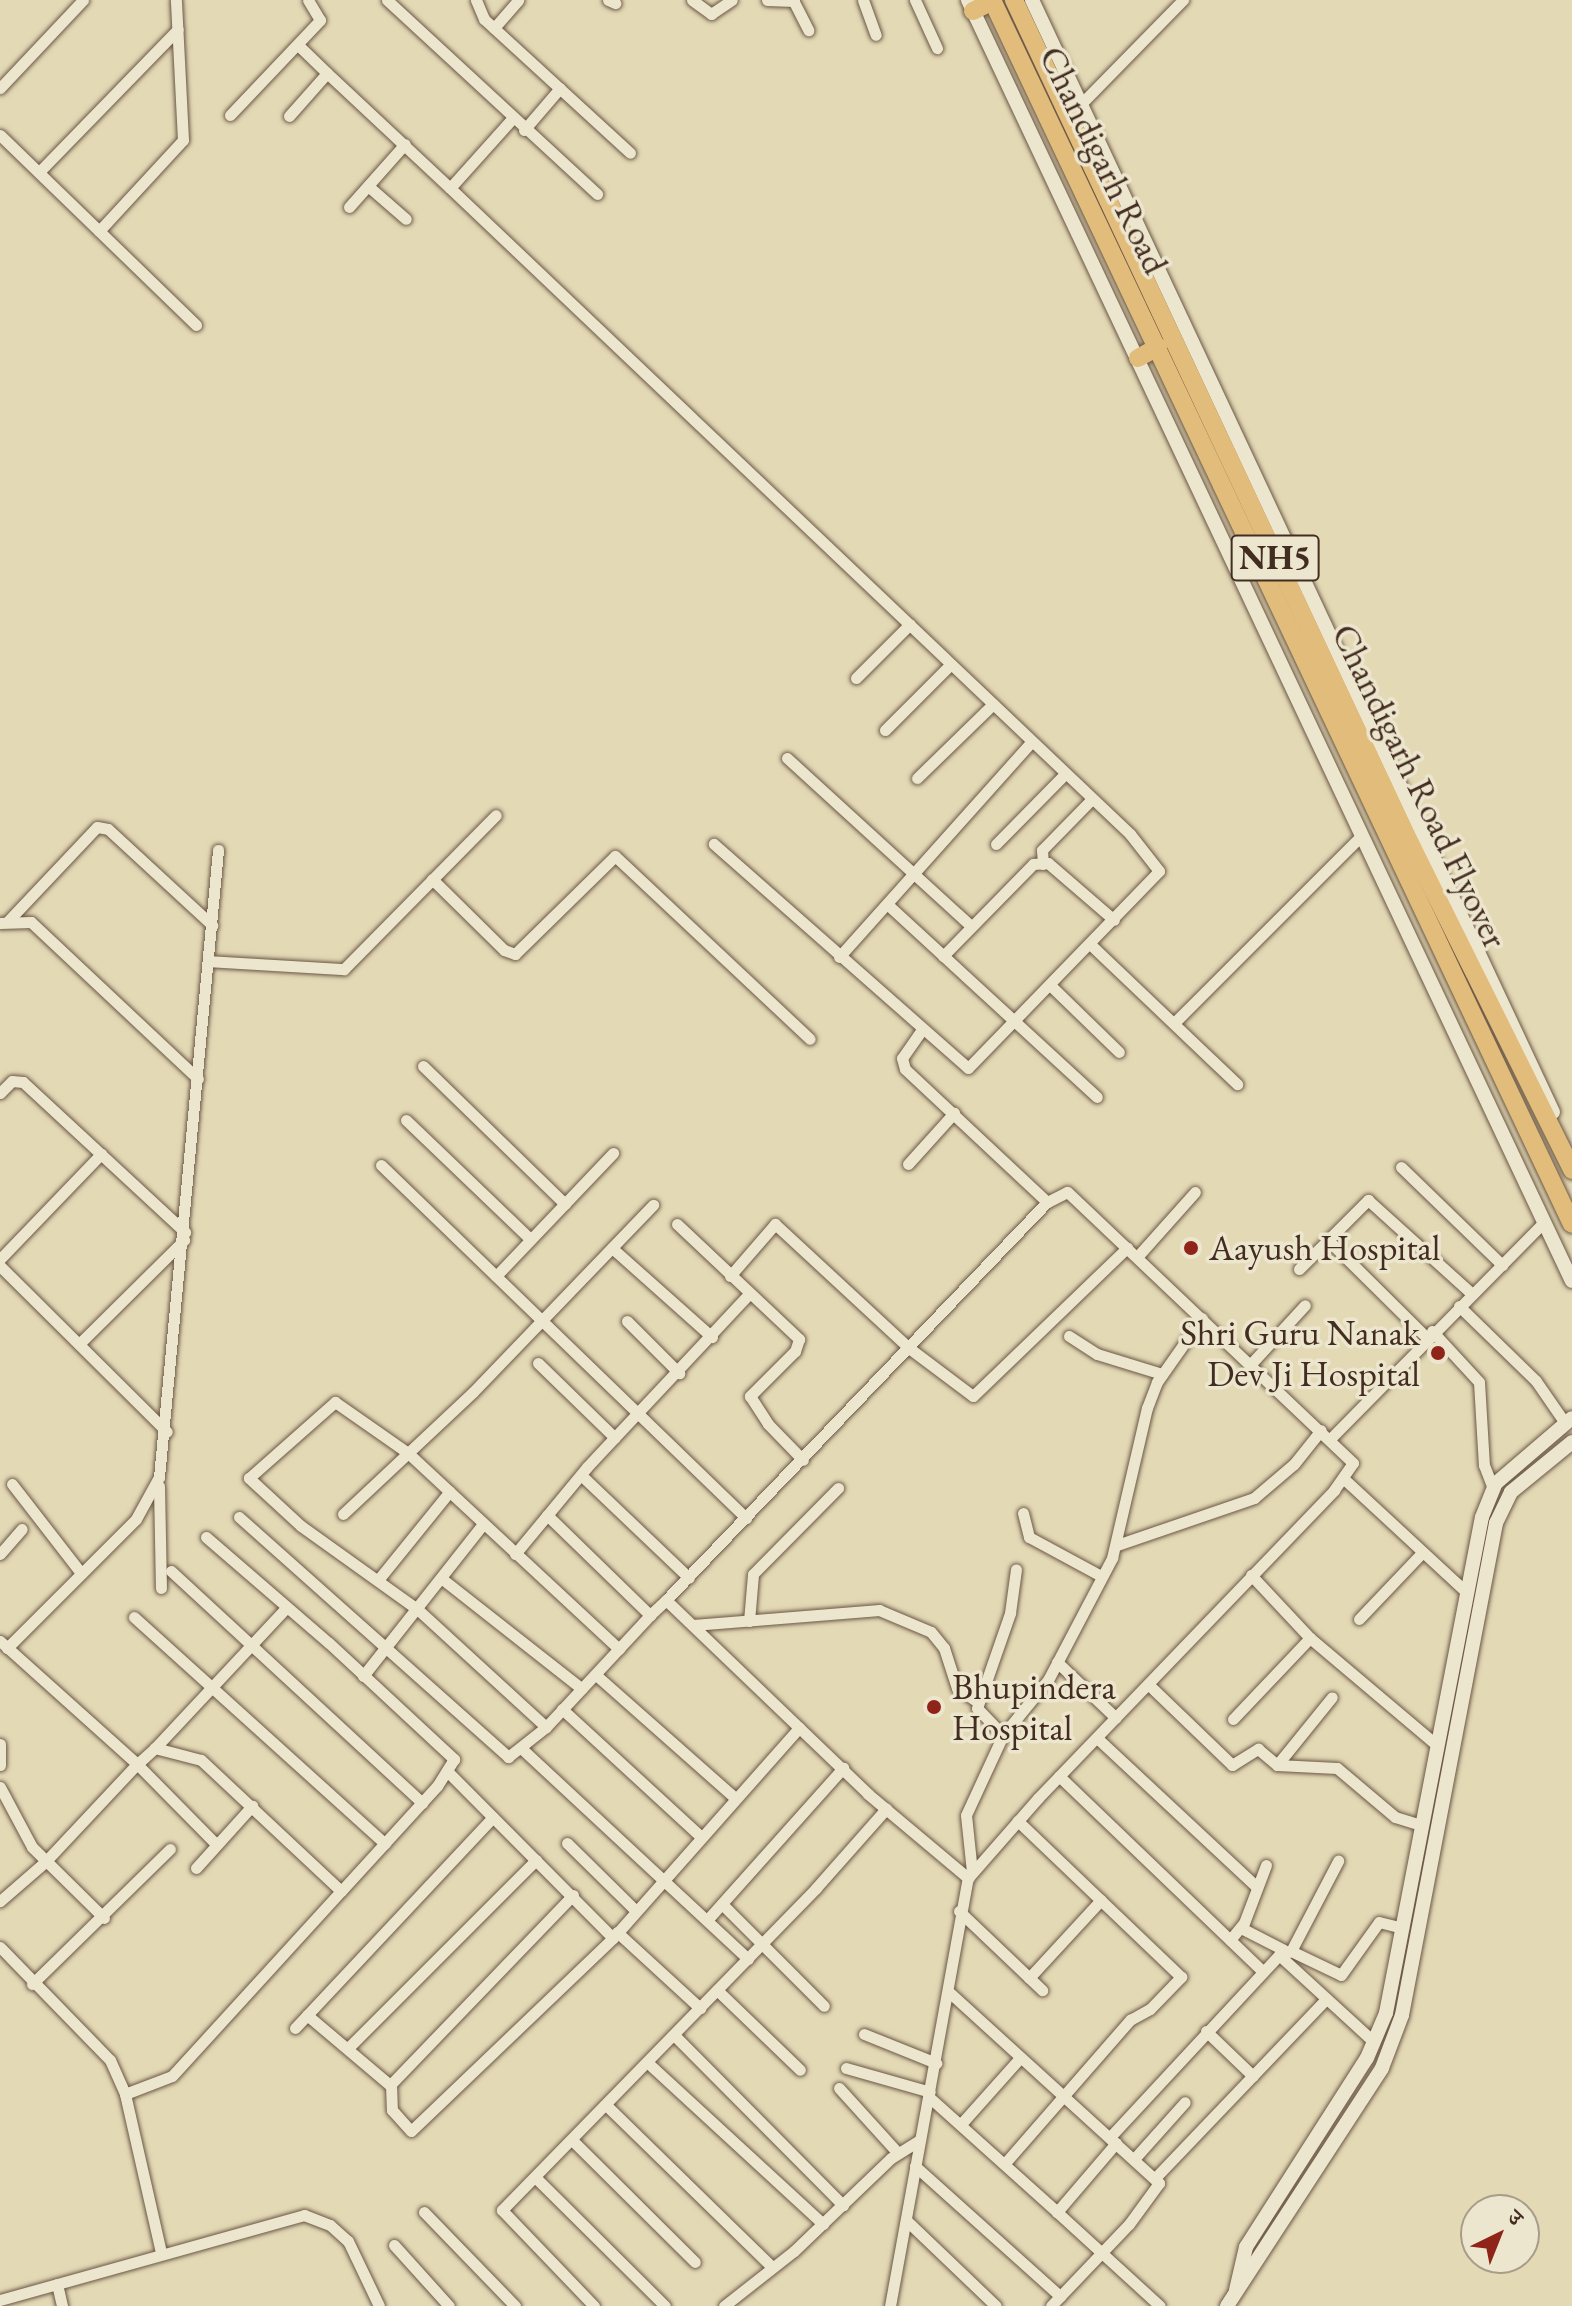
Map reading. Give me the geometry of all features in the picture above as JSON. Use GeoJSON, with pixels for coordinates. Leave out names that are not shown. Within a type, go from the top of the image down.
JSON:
{"type":"FeatureCollection","features":[{"type":"Feature","properties":{"kind":"highway"},"geometry":{"type":"LineString","coordinates":[[971,6],[992,0]]}},
{"type":"Feature","properties":{"kind":"highway","name":"Chandigarh Road"},"geometry":{"type":"LineString","coordinates":[[992,0],[1158,347]]}},
{"type":"Feature","properties":{"kind":"highway","name":"NH5"},"geometry":{"type":"LineString","coordinates":[[1014,0],[1141,252]]}},
{"type":"Feature","properties":{"kind":"highway","name":"Chandigarh Road Flyover"},"geometry":{"type":"LineString","coordinates":[[1141,252],[1145,281],[1406,835],[1572,1170]]}},
{"type":"Feature","properties":{"kind":"highway","name":"Chandigarh Road Flyover"},"geometry":{"type":"LineString","coordinates":[[1158,347],[1572,1224]]}},
{"type":"Feature","properties":{"kind":"highway"},"geometry":{"type":"LineString","coordinates":[[1138,358],[1158,347]]}},
{"type":"Feature","properties":{"kind":"main road"},"geometry":{"type":"LineString","coordinates":[[1032,0],[1081,104],[1141,252],[1572,1153]]}},
{"type":"Feature","properties":{"kind":"main road"},"geometry":{"type":"LineString","coordinates":[[971,6],[1572,1281]]}},
{"type":"Feature","properties":{"kind":"main road"},"geometry":{"type":"LineString","coordinates":[[1236,2290],[1246,2247],[1374,2042],[1386,2013],[1467,1593],[1493,1489],[1511,1467],[1569,1420]]}},
{"type":"Feature","properties":{"kind":"main road"},"geometry":{"type":"LineString","coordinates":[[1227,2306],[1382,2068],[1402,2015],[1496,1523],[1511,1492],[1572,1442]]}},
{"type":"Feature","properties":{"kind":"street"},"geometry":{"type":"LineString","coordinates":[[0,88],[83,0]]}},
{"type":"Feature","properties":{"kind":"street"},"geometry":{"type":"LineString","coordinates":[[99,231],[183,140],[176,0]]}},
{"type":"Feature","properties":{"kind":"street"},"geometry":{"type":"LineString","coordinates":[[230,115],[298,45],[320,17],[308,0]]}},
{"type":"Feature","properties":{"kind":"street"},"geometry":{"type":"LineString","coordinates":[[387,0],[512,119],[597,194]]}},
{"type":"Feature","properties":{"kind":"street"},"geometry":{"type":"LineString","coordinates":[[476,0],[494,28],[630,153]]}},
{"type":"Feature","properties":{"kind":"street"},"geometry":{"type":"LineString","coordinates":[[494,28],[518,0]]}},
{"type":"Feature","properties":{"kind":"street"},"geometry":{"type":"LineString","coordinates":[[692,0],[711,14],[732,0]]}},
{"type":"Feature","properties":{"kind":"street"},"geometry":{"type":"LineString","coordinates":[[767,0],[794,0],[808,30]]}},
{"type":"Feature","properties":{"kind":"street"},"geometry":{"type":"LineString","coordinates":[[863,0],[876,35]]}},
{"type":"Feature","properties":{"kind":"street"},"geometry":{"type":"LineString","coordinates":[[915,0],[937,48]]}},
{"type":"Feature","properties":{"kind":"street"},"geometry":{"type":"LineString","coordinates":[[1081,104],[1183,0]]}},
{"type":"Feature","properties":{"kind":"street"},"geometry":{"type":"LineString","coordinates":[[39,172],[178,29]]}},
{"type":"Feature","properties":{"kind":"street"},"geometry":{"type":"LineString","coordinates":[[298,45],[910,624],[1092,799],[1159,871],[1091,945],[968,1068],[921,1031],[714,844]]}},
{"type":"Feature","properties":{"kind":"street"},"geometry":{"type":"LineString","coordinates":[[289,116],[327,73]]}},
{"type":"Feature","properties":{"kind":"street"},"geometry":{"type":"LineString","coordinates":[[524,130],[560,88]]}},
{"type":"Feature","properties":{"kind":"street"},"geometry":{"type":"LineString","coordinates":[[450,188],[512,119]]}},
{"type":"Feature","properties":{"kind":"street"},"geometry":{"type":"LineString","coordinates":[[0,135],[196,325]]}},
{"type":"Feature","properties":{"kind":"street"},"geometry":{"type":"LineString","coordinates":[[349,207],[405,144]]}},
{"type":"Feature","properties":{"kind":"street"},"geometry":{"type":"LineString","coordinates":[[368,186],[406,219]]}},
{"type":"Feature","properties":{"kind":"street"},"geometry":{"type":"LineString","coordinates":[[856,678],[910,624]]}},
{"type":"Feature","properties":{"kind":"street"},"geometry":{"type":"LineString","coordinates":[[885,730],[951,664]]}},
{"type":"Feature","properties":{"kind":"street"},"geometry":{"type":"LineString","coordinates":[[917,778],[993,704]]}},
{"type":"Feature","properties":{"kind":"street"},"geometry":{"type":"LineString","coordinates":[[839,957],[1031,742]]}},
{"type":"Feature","properties":{"kind":"street"},"geometry":{"type":"LineString","coordinates":[[787,758],[970,925]]}},
{"type":"Feature","properties":{"kind":"street"},"geometry":{"type":"LineString","coordinates":[[996,844],[1065,774]]}},
{"type":"Feature","properties":{"kind":"street"},"geometry":{"type":"LineString","coordinates":[[1043,864],[1042,850],[1092,799]]}},
{"type":"Feature","properties":{"kind":"street"},"geometry":{"type":"LineString","coordinates":[[208,961],[344,969],[496,815]]}},
{"type":"Feature","properties":{"kind":"street"},"geometry":{"type":"LineString","coordinates":[[4,922],[97,827],[108,829],[212,925]]}},
{"type":"Feature","properties":{"kind":"street"},"geometry":{"type":"LineString","coordinates":[[1174,1023],[1362,835]]}},
{"type":"Feature","properties":{"kind":"street"},"geometry":{"type":"LineString","coordinates":[[161,1588],[159,1477],[167,1432],[218,850]]}},
{"type":"Feature","properties":{"kind":"street"},"geometry":{"type":"LineString","coordinates":[[432,879],[504,950],[515,954],[615,856],[810,1039]]}},
{"type":"Feature","properties":{"kind":"street"},"geometry":{"type":"LineString","coordinates":[[943,956],[1033,864],[1043,864],[1114,920]]}},
{"type":"Feature","properties":{"kind":"street"},"geometry":{"type":"LineString","coordinates":[[887,904],[1097,1097]]}},
{"type":"Feature","properties":{"kind":"street"},"geometry":{"type":"LineString","coordinates":[[4,922],[31,922],[198,1079]]}},
{"type":"Feature","properties":{"kind":"street"},"geometry":{"type":"LineString","coordinates":[[1091,945],[1237,1084]]}},
{"type":"Feature","properties":{"kind":"street"},"geometry":{"type":"LineString","coordinates":[[1050,985],[1119,1052]]}},
{"type":"Feature","properties":{"kind":"street"},"geometry":{"type":"LineString","coordinates":[[921,1031],[902,1065],[1047,1202]]}},
{"type":"Feature","properties":{"kind":"street"},"geometry":{"type":"LineString","coordinates":[[423,1066],[565,1204]]}},
{"type":"Feature","properties":{"kind":"street"},"geometry":{"type":"LineString","coordinates":[[0,1093],[12,1081],[23,1082],[184,1236]]}},
{"type":"Feature","properties":{"kind":"street"},"geometry":{"type":"LineString","coordinates":[[908,1164],[954,1113]]}},
{"type":"Feature","properties":{"kind":"street"},"geometry":{"type":"LineString","coordinates":[[406,1120],[530,1239]]}},
{"type":"Feature","properties":{"kind":"street"},"geometry":{"type":"LineString","coordinates":[[496,1276],[613,1153]]}},
{"type":"Feature","properties":{"kind":"street"},"geometry":{"type":"LineString","coordinates":[[0,1259],[101,1154]]}},
{"type":"Feature","properties":{"kind":"street"},"geometry":{"type":"LineString","coordinates":[[381,1165],[496,1276],[538,1322],[746,1518]]}},
{"type":"Feature","properties":{"kind":"street"},"geometry":{"type":"LineString","coordinates":[[1401,1167],[1502,1265]]}},
{"type":"Feature","properties":{"kind":"street"},"geometry":{"type":"LineString","coordinates":[[239,1517],[506,1757],[546,1727],[1047,1202],[1062,1191],[1072,1195],[1353,1461],[1343,1478],[1150,1686],[1059,1776],[970,1875]]}},
{"type":"Feature","properties":{"kind":"street"},"geometry":{"type":"LineString","coordinates":[[1137,1257],[1195,1192]]}},
{"type":"Feature","properties":{"kind":"street"},"geometry":{"type":"LineString","coordinates":[[1299,1269],[1365,1201],[1371,1201],[1472,1294]]}},
{"type":"Feature","properties":{"kind":"street"},"geometry":{"type":"LineString","coordinates":[[343,1514],[408,1453],[653,1205]]}},
{"type":"Feature","properties":{"kind":"street"},"geometry":{"type":"LineString","coordinates":[[1117,1545],[1254,1498],[1326,1434],[1544,1222]]}},
{"type":"Feature","properties":{"kind":"street"},"geometry":{"type":"LineString","coordinates":[[677,1224],[799,1339],[795,1351],[750,1396],[768,1424],[803,1460]]}},
{"type":"Feature","properties":{"kind":"street"},"geometry":{"type":"LineString","coordinates":[[730,1276],[775,1224],[909,1348],[973,1396],[1127,1248]]}},
{"type":"Feature","properties":{"kind":"street"},"geometry":{"type":"LineString","coordinates":[[79,1344],[184,1236]]}},
{"type":"Feature","properties":{"kind":"street"},"geometry":{"type":"LineString","coordinates":[[1328,1240],[1479,1382],[1484,1465],[1493,1489]]}},
{"type":"Feature","properties":{"kind":"street"},"geometry":{"type":"LineString","coordinates":[[612,1248],[712,1337]]}},
{"type":"Feature","properties":{"kind":"street"},"geometry":{"type":"LineString","coordinates":[[0,1266],[167,1432]]}},
{"type":"Feature","properties":{"kind":"street"},"geometry":{"type":"LineString","coordinates":[[515,1554],[581,1475],[679,1373],[750,1293]]}},
{"type":"Feature","properties":{"kind":"street"},"geometry":{"type":"LineString","coordinates":[[1250,1365],[1305,1305]]}},
{"type":"Feature","properties":{"kind":"street"},"geometry":{"type":"LineString","coordinates":[[1459,1306],[1536,1381],[1569,1420]]}},
{"type":"Feature","properties":{"kind":"street"},"geometry":{"type":"LineString","coordinates":[[890,2306],[949,1992],[959,1911],[970,1875],[966,1815],[1003,1735],[1028,1710],[1057,1662],[1117,1545],[1142,1423],[1162,1374],[1202,1318]]}},
{"type":"Feature","properties":{"kind":"street"},"geometry":{"type":"LineString","coordinates":[[627,1321],[679,1373]]}},
{"type":"Feature","properties":{"kind":"street"},"geometry":{"type":"LineString","coordinates":[[1069,1336],[1097,1354],[1162,1374]]}},
{"type":"Feature","properties":{"kind":"street"},"geometry":{"type":"LineString","coordinates":[[538,1363],[615,1438]]}},
{"type":"Feature","properties":{"kind":"street"},"geometry":{"type":"LineString","coordinates":[[546,1727],[417,1609],[301,1526],[249,1478],[335,1402],[408,1453],[619,1649]]}},
{"type":"Feature","properties":{"kind":"street"},"geometry":{"type":"LineString","coordinates":[[581,1475],[689,1578]]}},
{"type":"Feature","properties":{"kind":"street"},"geometry":{"type":"LineString","coordinates":[[159,1477],[136,1519],[3,1645],[137,1764],[216,1844]]}},
{"type":"Feature","properties":{"kind":"street"},"geometry":{"type":"LineString","coordinates":[[1343,1478],[1421,1554],[1467,1593]]}},
{"type":"Feature","properties":{"kind":"street"},"geometry":{"type":"LineString","coordinates":[[12,1484],[81,1573]]}},
{"type":"Feature","properties":{"kind":"street"},"geometry":{"type":"LineString","coordinates":[[749,1621],[755,1571],[838,1488]]}},
{"type":"Feature","properties":{"kind":"street"},"geometry":{"type":"LineString","coordinates":[[378,1580],[450,1491]]}},
{"type":"Feature","properties":{"kind":"street"},"geometry":{"type":"LineString","coordinates":[[1023,1513],[1029,1537],[1101,1576]]}},
{"type":"Feature","properties":{"kind":"street"},"geometry":{"type":"LineString","coordinates":[[547,1515],[650,1615]]}},
{"type":"Feature","properties":{"kind":"street"},"geometry":{"type":"LineString","coordinates":[[363,1676],[483,1524]]}},
{"type":"Feature","properties":{"kind":"street"},"geometry":{"type":"LineString","coordinates":[[0,1554],[22,1529]]}},
{"type":"Feature","properties":{"kind":"street"},"geometry":{"type":"LineString","coordinates":[[125,2094],[172,2076],[422,1803],[447,1771],[452,1757],[206,1537]]}},
{"type":"Feature","properties":{"kind":"street"},"geometry":{"type":"LineString","coordinates":[[1359,1619],[1421,1554]]}},
{"type":"Feature","properties":{"kind":"street"},"geometry":{"type":"LineString","coordinates":[[1003,1735],[979,1713],[978,1702],[1010,1613],[1016,1569]]}},
{"type":"Feature","properties":{"kind":"street"},"geometry":{"type":"LineString","coordinates":[[171,1571],[422,1803]]}},
{"type":"Feature","properties":{"kind":"street"},"geometry":{"type":"LineString","coordinates":[[1251,1575],[1310,1638],[1438,1746]]}},
{"type":"Feature","properties":{"kind":"street"},"geometry":{"type":"LineString","coordinates":[[441,1578],[582,1689]]}},
{"type":"Feature","properties":{"kind":"street"},"geometry":{"type":"LineString","coordinates":[[666,1600],[886,1809],[970,1875]]}},
{"type":"Feature","properties":{"kind":"street"},"geometry":{"type":"LineString","coordinates":[[0,1901],[45,1862],[211,1691],[286,1608]]}},
{"type":"Feature","properties":{"kind":"street"},"geometry":{"type":"LineString","coordinates":[[693,1625],[851,1609],[898,1616],[940,1641],[952,1680],[978,1702]]}},
{"type":"Feature","properties":{"kind":"street"},"geometry":{"type":"LineString","coordinates":[[134,1617],[211,1691],[385,1844]]}},
{"type":"Feature","properties":{"kind":"street"},"geometry":{"type":"LineString","coordinates":[[1233,1719],[1310,1638]]}},
{"type":"Feature","properties":{"kind":"street"},"geometry":{"type":"LineString","coordinates":[[1057,1662],[1116,1718]]}},
{"type":"Feature","properties":{"kind":"street"},"geometry":{"type":"LineString","coordinates":[[596,1675],[734,1797]]}},
{"type":"Feature","properties":{"kind":"street"},"geometry":{"type":"LineString","coordinates":[[1150,1686],[1232,1765],[1258,1749],[1277,1765],[1340,1769],[1395,1817],[1422,1825]]}},
{"type":"Feature","properties":{"kind":"street"},"geometry":{"type":"LineString","coordinates":[[1277,1765],[1332,1697]]}},
{"type":"Feature","properties":{"kind":"street"},"geometry":{"type":"LineString","coordinates":[[562,1709],[699,1835]]}},
{"type":"Feature","properties":{"kind":"street"},"geometry":{"type":"LineString","coordinates":[[307,2015],[391,2086],[395,2115],[415,2132],[615,1935],[699,1835],[799,1728]]}},
{"type":"Feature","properties":{"kind":"street"},"geometry":{"type":"LineString","coordinates":[[1097,1738],[1257,1887]]}},
{"type":"Feature","properties":{"kind":"street"},"geometry":{"type":"LineString","coordinates":[[0,1744],[0,1765]]}},
{"type":"Feature","properties":{"kind":"street"},"geometry":{"type":"LineString","coordinates":[[155,1748],[201,1760],[341,1891]]}},
{"type":"Feature","properties":{"kind":"street"},"geometry":{"type":"LineString","coordinates":[[521,1748],[664,1875],[748,1959]]}},
{"type":"Feature","properties":{"kind":"street"},"geometry":{"type":"LineString","coordinates":[[708,1919],[843,1768]]}},
{"type":"Feature","properties":{"kind":"street"},"geometry":{"type":"LineString","coordinates":[[447,1771],[615,1935],[700,2008]]}},
{"type":"Feature","properties":{"kind":"street"},"geometry":{"type":"LineString","coordinates":[[1059,1776],[1262,1971]]}},
{"type":"Feature","properties":{"kind":"street"},"geometry":{"type":"LineString","coordinates":[[0,1787],[45,1862],[104,1918]]}},
{"type":"Feature","properties":{"kind":"street"},"geometry":{"type":"LineString","coordinates":[[196,1868],[252,1806]]}},
{"type":"Feature","properties":{"kind":"street"},"geometry":{"type":"LineString","coordinates":[[588,2304],[501,2215],[748,1959],[886,1809]]}},
{"type":"Feature","properties":{"kind":"street"},"geometry":{"type":"LineString","coordinates":[[295,2028],[493,1817]]}},
{"type":"Feature","properties":{"kind":"street"},"geometry":{"type":"LineString","coordinates":[[1006,2162],[1066,2098],[1130,2020],[1150,2009],[1181,1977],[1018,1821]]}},
{"type":"Feature","properties":{"kind":"street"},"geometry":{"type":"LineString","coordinates":[[567,1843],[635,1910]]}},
{"type":"Feature","properties":{"kind":"street"},"geometry":{"type":"LineString","coordinates":[[32,1984],[104,1918],[170,1849]]}},
{"type":"Feature","properties":{"kind":"street"},"geometry":{"type":"LineString","coordinates":[[348,2048],[536,1860]]}},
{"type":"Feature","properties":{"kind":"street"},"geometry":{"type":"LineString","coordinates":[[1057,2212],[1113,2140],[1206,2031],[1284,1952],[1338,1861]]}},
{"type":"Feature","properties":{"kind":"street"},"geometry":{"type":"LineString","coordinates":[[1230,1940],[1241,1928],[1266,1865]]}},
{"type":"Feature","properties":{"kind":"street"},"geometry":{"type":"LineString","coordinates":[[391,2086],[573,1895]]}},
{"type":"Feature","properties":{"kind":"street"},"geometry":{"type":"LineString","coordinates":[[1029,1978],[1101,1900]]}},
{"type":"Feature","properties":{"kind":"street"},"geometry":{"type":"LineString","coordinates":[[722,1904],[824,2006]]}},
{"type":"Feature","properties":{"kind":"street"},"geometry":{"type":"LineString","coordinates":[[959,1911],[1042,1990]]}},
{"type":"Feature","properties":{"kind":"street"},"geometry":{"type":"LineString","coordinates":[[1241,1928],[1284,1952],[1341,1975],[1379,1922],[1403,1928]]}},
{"type":"Feature","properties":{"kind":"street"},"geometry":{"type":"LineString","coordinates":[[1284,1952],[1326,1999],[1374,2042]]}},
{"type":"Feature","properties":{"kind":"street"},"geometry":{"type":"LineString","coordinates":[[2,1953],[110,2060],[125,2094],[161,2252]]}},
{"type":"Feature","properties":{"kind":"street"},"geometry":{"type":"LineString","coordinates":[[717,1990],[800,2070]]}},
{"type":"Feature","properties":{"kind":"street"},"geometry":{"type":"LineString","coordinates":[[949,1992],[1019,2059],[1159,2183],[1051,2306]]}},
{"type":"Feature","properties":{"kind":"street"},"geometry":{"type":"LineString","coordinates":[[1155,2178],[1326,1999]]}},
{"type":"Feature","properties":{"kind":"street"},"geometry":{"type":"LineString","coordinates":[[1206,2031],[1253,2076]]}},
{"type":"Feature","properties":{"kind":"street"},"geometry":{"type":"LineString","coordinates":[[864,2034],[936,2063]]}},
{"type":"Feature","properties":{"kind":"street"},"geometry":{"type":"LineString","coordinates":[[674,2035],[843,2205]]}},
{"type":"Feature","properties":{"kind":"street"},"geometry":{"type":"LineString","coordinates":[[961,2124],[1019,2059]]}},
{"type":"Feature","properties":{"kind":"street"},"geometry":{"type":"LineString","coordinates":[[648,2063],[823,2224]]}},
{"type":"Feature","properties":{"kind":"street"},"geometry":{"type":"LineString","coordinates":[[846,2068],[929,2095],[1006,2162],[1160,2306]]}},
{"type":"Feature","properties":{"kind":"street"},"geometry":{"type":"LineString","coordinates":[[839,2088],[898,2153]]}},
{"type":"Feature","properties":{"kind":"street"},"geometry":{"type":"LineString","coordinates":[[1134,2159],[1185,2102]]}},
{"type":"Feature","properties":{"kind":"street"},"geometry":{"type":"LineString","coordinates":[[606,2105],[772,2267]]}},
{"type":"Feature","properties":{"kind":"street"},"geometry":{"type":"LineString","coordinates":[[572,2140],[695,2262]]}},
{"type":"Feature","properties":{"kind":"street"},"geometry":{"type":"LineString","coordinates":[[724,2306],[823,2224],[898,2153],[920,2140]]}},
{"type":"Feature","properties":{"kind":"street"},"geometry":{"type":"LineString","coordinates":[[915,2166],[1060,2296]]}},
{"type":"Feature","properties":{"kind":"street"},"geometry":{"type":"LineString","coordinates":[[535,2177],[665,2306]]}},
{"type":"Feature","properties":{"kind":"street"},"geometry":{"type":"LineString","coordinates":[[424,2212],[515,2306]]}},
{"type":"Feature","properties":{"kind":"street"},"geometry":{"type":"LineString","coordinates":[[0,2300],[161,2252],[304,2215],[330,2225],[348,2241],[379,2306]]}},
{"type":"Feature","properties":{"kind":"street"},"geometry":{"type":"LineString","coordinates":[[906,2220],[996,2306]]}},
{"type":"Feature","properties":{"kind":"street"},"geometry":{"type":"LineString","coordinates":[[394,2245],[449,2306]]}},
{"type":"Feature","properties":{"kind":"street"},"geometry":{"type":"LineString","coordinates":[[57,2284],[62,2306]]}},
{"type":"Feature","properties":{"kind":"place","name":"Aayush Hospital"},"geometry":{"type":"Point","coordinates":[1191,1248]}},
{"type":"Feature","properties":{"kind":"place","name":"Shri Guru Nanak Dev Ji Hospital"},"geometry":{"type":"Point","coordinates":[1438,1353]}},
{"type":"Feature","properties":{"kind":"place","name":"Bhupindera Hospital"},"geometry":{"type":"Point","coordinates":[934,1707]}}]}
